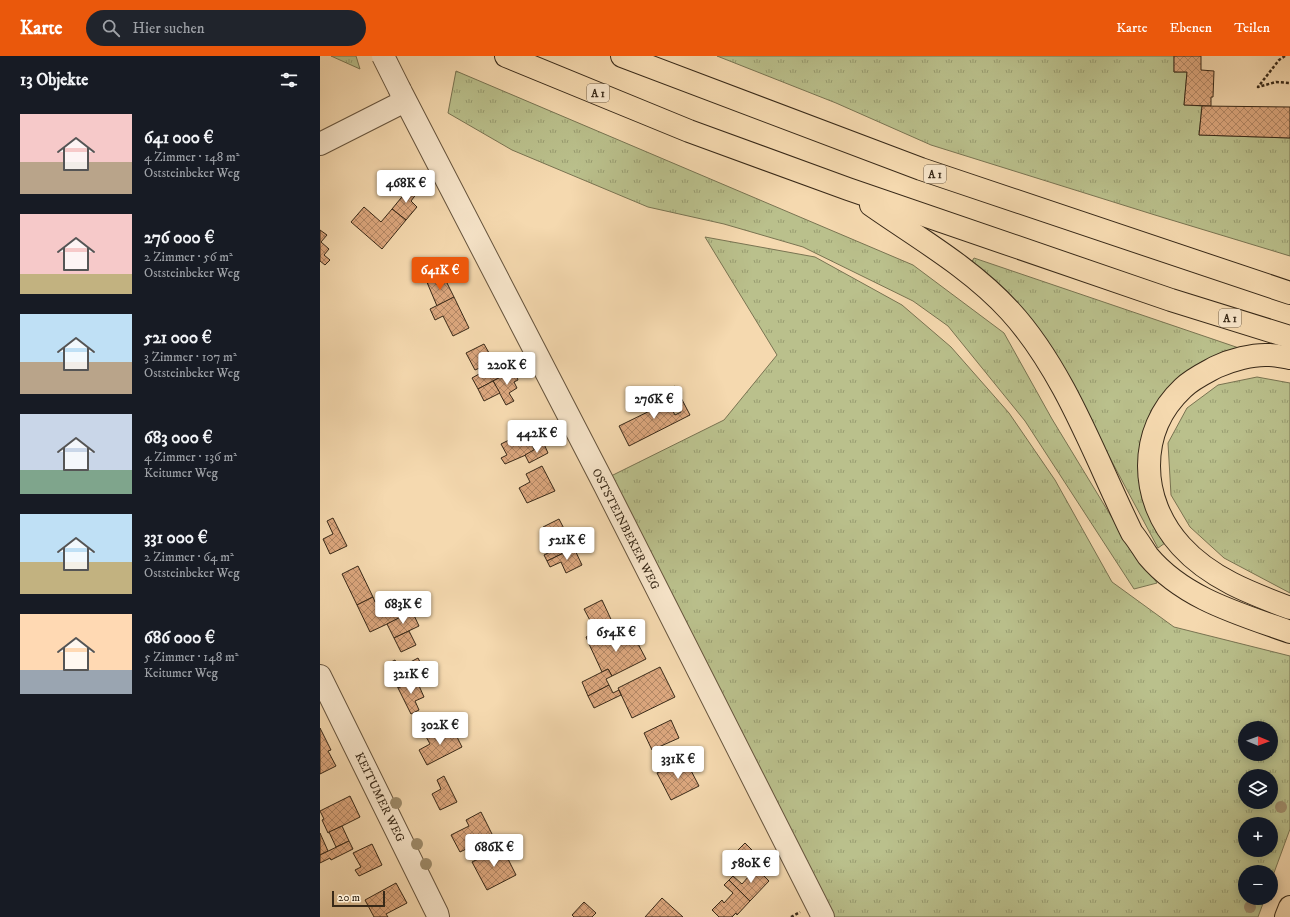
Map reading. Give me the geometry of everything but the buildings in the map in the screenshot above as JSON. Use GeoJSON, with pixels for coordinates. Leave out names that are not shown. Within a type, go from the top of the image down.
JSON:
{"type":"FeatureCollection","features":[{"type":"Feature","properties":{"kind":"main road","name":"A 1"},"geometry":{"type":"LineString","coordinates":[[506,56],[689,131],[848,189],[1171,300],[1290,337]]}},
{"type":"Feature","properties":{"kind":"main road","name":"A 1"},"geometry":{"type":"LineString","coordinates":[[622,56],[880,155],[1290,294]]}},
{"type":"Feature","properties":{"kind":"main road"},"geometry":{"type":"LineString","coordinates":[[848,189],[970,273],[1011,312],[1033,341],[1055,375],[1130,527],[1149,556],[1165,572],[1189,591],[1208,601],[1290,632]]}},
{"type":"Feature","properties":{"kind":"main road"},"geometry":{"type":"LineString","coordinates":[[1290,358],[1268,354],[1224,364],[1201,374],[1183,387],[1168,404],[1155,426],[1150,444],[1149,478],[1153,496],[1167,527],[1181,546],[1198,562],[1232,584],[1290,608]]}},
{"type":"Feature","properties":{"kind":"main road"},"geometry":{"type":"LineString","coordinates":[[1286,917],[1290,907]]}},
{"type":"Feature","properties":{"kind":"street","name":"OSTSTEINBEKER WEG"},"geometry":{"type":"LineString","coordinates":[[383,56],[402,96],[604,484],[813,914]]}},
{"type":"Feature","properties":{"kind":"street"},"geometry":{"type":"LineString","coordinates":[[320,144],[402,96]]}},
{"type":"Feature","properties":{"kind":"street","name":"KEITUMER WEG"},"geometry":{"type":"LineString","coordinates":[[320,676],[439,916]]}},
{"type":"Feature","properties":{"kind":"path"},"geometry":{"type":"LineString","coordinates":[[1285,56],[1279,60],[1258,87],[1276,82],[1290,83]]}},
{"type":"Feature","properties":{"kind":"path"},"geometry":{"type":"LineString","coordinates":[[791,917],[813,914]]}},
{"type":"Feature","properties":{"kind":"green space"},"geometry":{"type":"Polygon","coordinates":[[[331,56],[356,56],[360,69],[331,56]]]}},
{"type":"Feature","properties":{"kind":"green space"},"geometry":{"type":"Polygon","coordinates":[[[717,56],[1174,56],[1174,72],[1187,72],[1184,105],[1202,106],[1199,135],[1290,138],[1290,256],[931,145],[836,103],[717,56]]]}},
{"type":"Feature","properties":{"kind":"green space"},"geometry":{"type":"Polygon","coordinates":[[[456,71],[913,265],[1004,333],[1052,419],[1114,521],[1157,583],[1134,589],[1025,421],[948,326],[913,301],[803,247],[724,224],[648,207],[512,150],[448,113],[456,71]]]}},
{"type":"Feature","properties":{"kind":"green space"},"geometry":{"type":"Polygon","coordinates":[[[705,237],[815,257],[902,305],[951,347],[1009,413],[1055,480],[1112,582],[1174,627],[1290,656],[1290,829],[1277,865],[1238,865],[1238,905],[1262,905],[1258,917],[833,917],[609,477],[724,420],[777,355],[705,237]]]}},
{"type":"Feature","properties":{"kind":"green space"},"geometry":{"type":"Polygon","coordinates":[[[974,258],[1239,348],[1201,362],[1173,385],[1153,408],[1142,447],[1165,543],[1158,548],[1063,370],[971,263],[974,258]]]}},
{"type":"Feature","properties":{"kind":"green space"},"geometry":{"type":"Polygon","coordinates":[[[1257,377],[1290,383],[1290,593],[1224,558],[1190,527],[1171,495],[1168,443],[1187,408],[1218,385],[1257,377]]]}}]}
